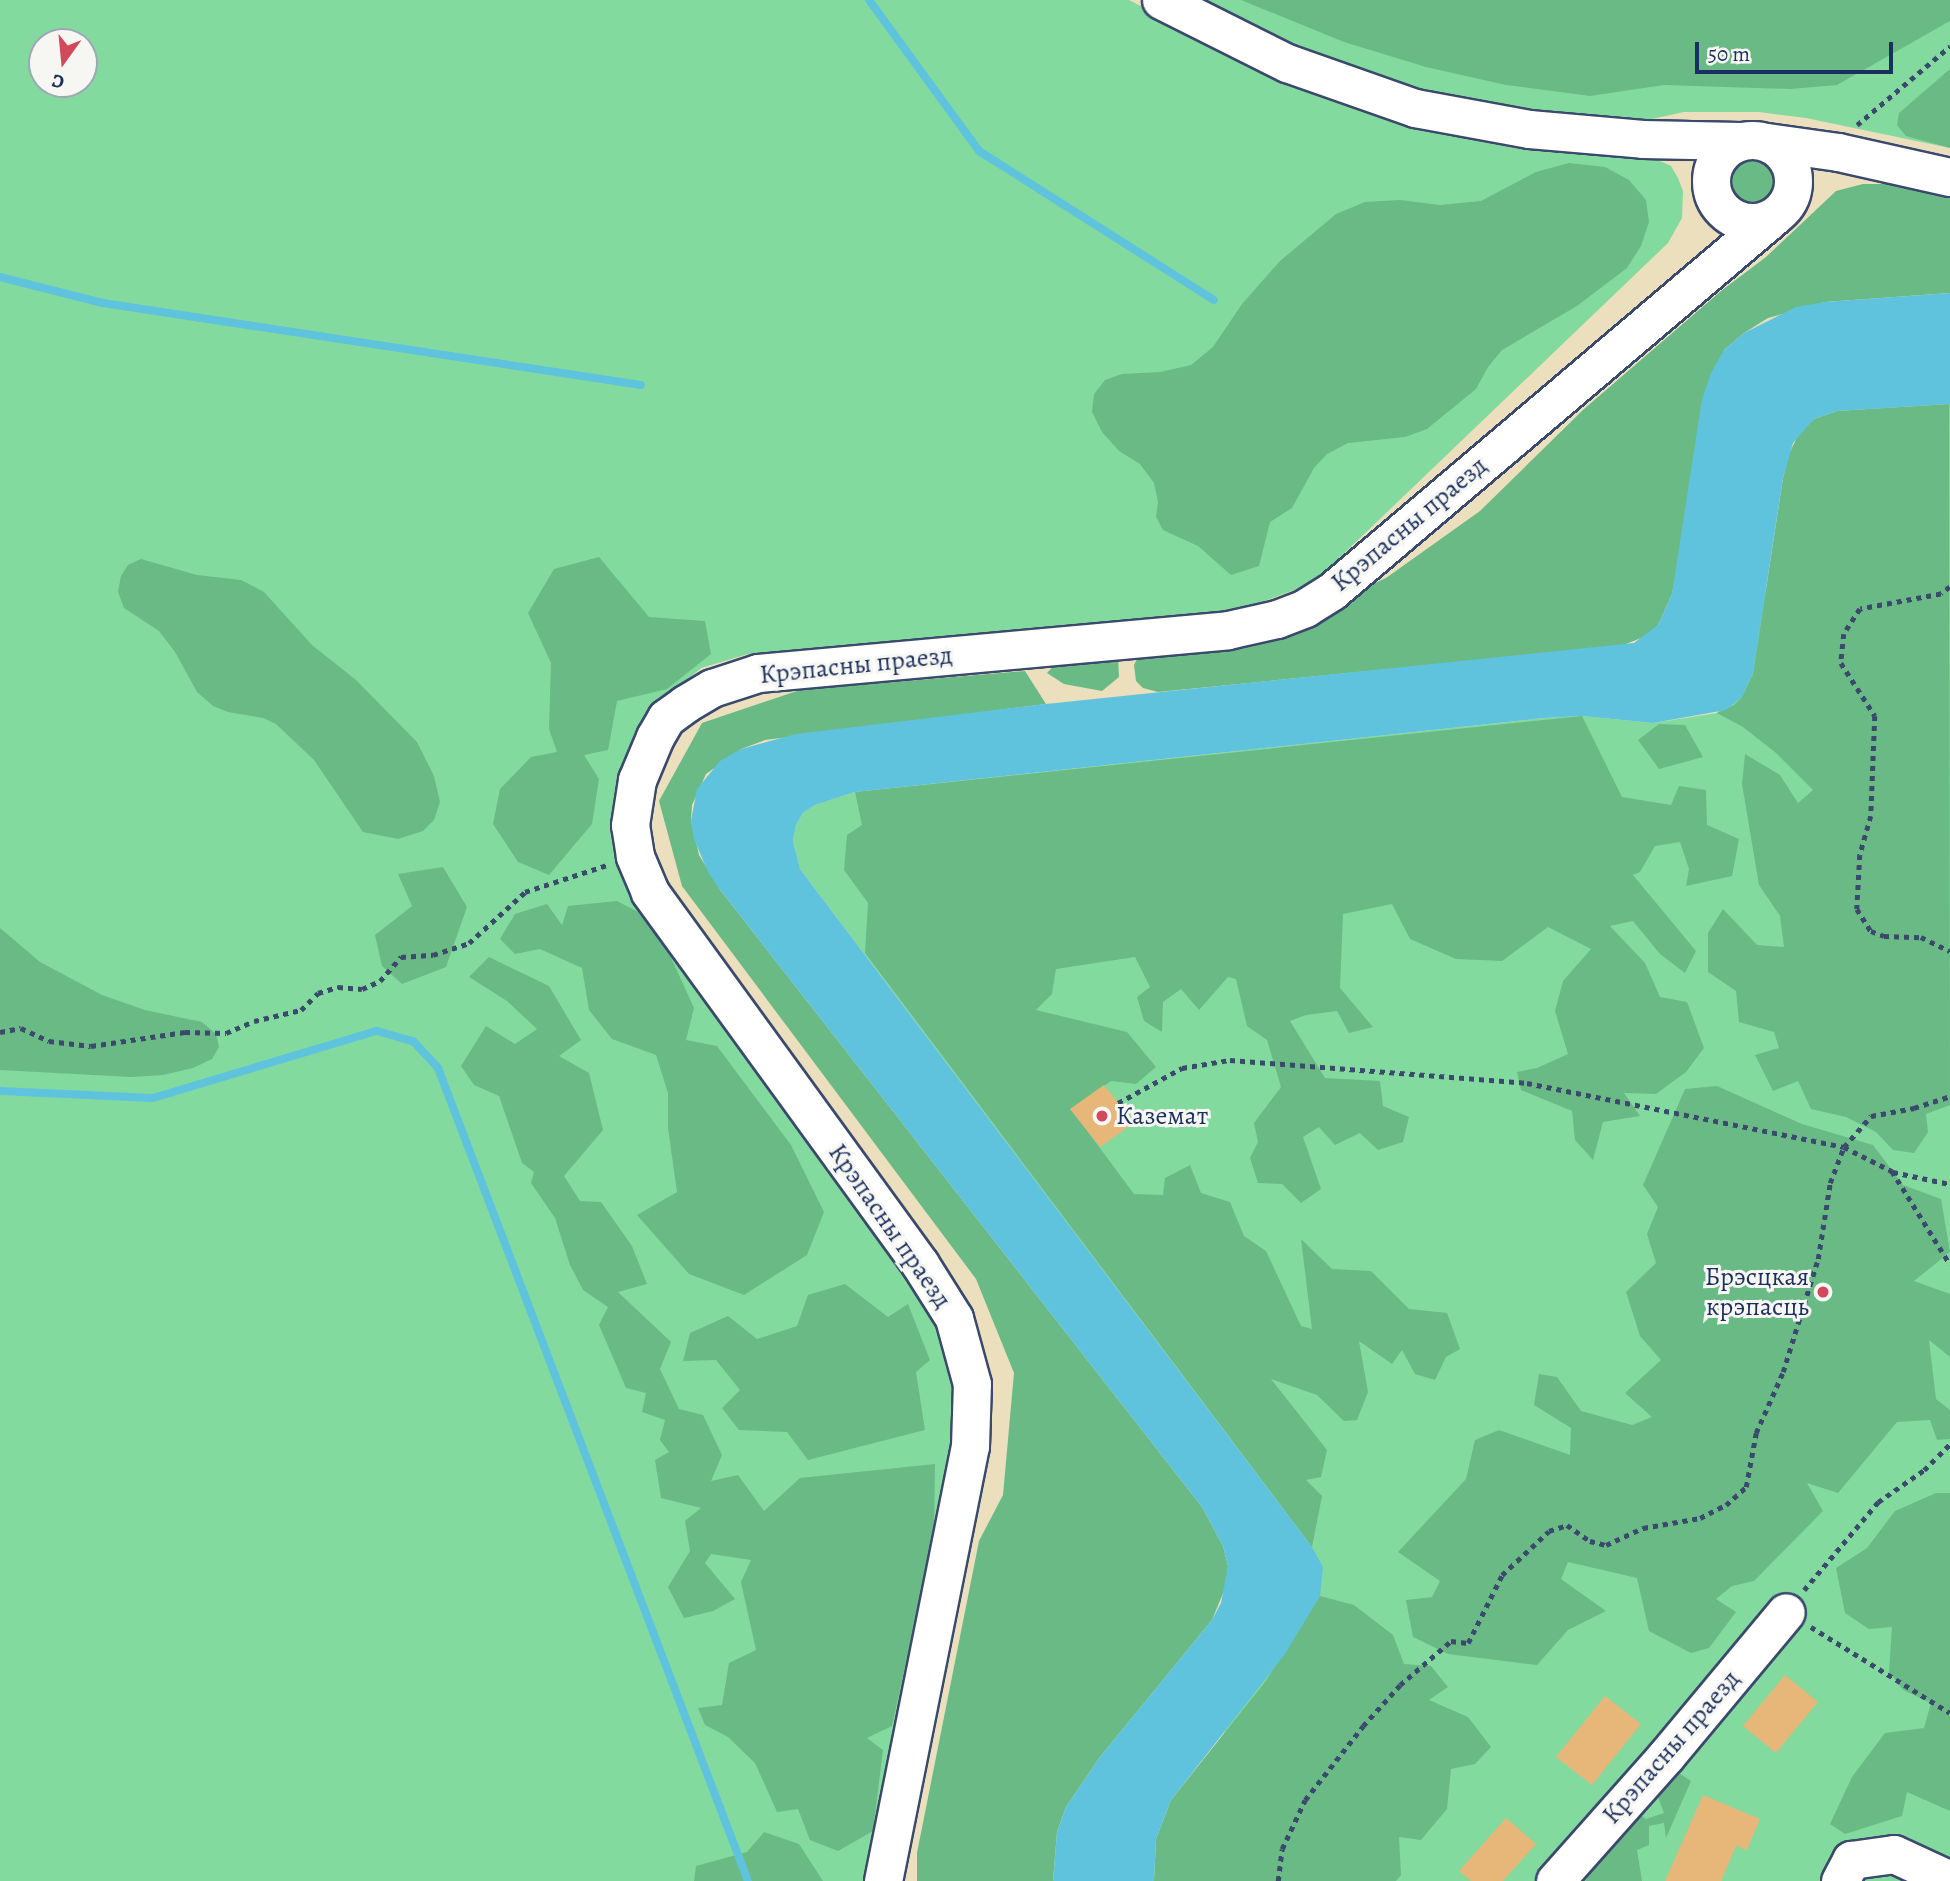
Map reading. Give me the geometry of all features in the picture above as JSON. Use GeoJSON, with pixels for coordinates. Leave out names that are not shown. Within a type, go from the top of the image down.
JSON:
{"type":"FeatureCollection","features":[{"type":"Feature","properties":{"kind":"street"},"geometry":{"type":"LineString","coordinates":[[1161,0],[1287,62],[1415,108],[1529,129],[1643,139],[1753,142],[1838,152],[1950,177]]}},
{"type":"Feature","properties":{"kind":"street"},"geometry":{"type":"LineString","coordinates":[[1643,139],[1677,155],[1714,196],[1721,208],[1732,217],[1760,222],[1779,211],[1794,182],[1792,170],[1787,158],[1753,142],[1727,148],[1712,170],[1714,196],[1717,215],[1716,235],[1686,291]]}},
{"type":"Feature","properties":{"kind":"street","name":"Крэпасны праезд"},"geometry":{"type":"LineString","coordinates":[[883,1881],[970,1446],[972,1384],[954,1318],[920,1264],[649,892],[635,856],[630,825],[632,798],[645,756],[666,718],[712,688],[758,673],[1228,630],[1277,619],[1305,608],[1332,591],[1686,291],[1779,211],[1838,152]]}},
{"type":"Feature","properties":{"kind":"street","name":"Крэпасны праезд"},"geometry":{"type":"LineString","coordinates":[[1555,1881],[1666,1756],[1786,1612]]}},
{"type":"Feature","properties":{"kind":"street"},"geometry":{"type":"LineString","coordinates":[[1840,1881],[1851,1860],[1894,1854],[1950,1880]]}},
{"type":"Feature","properties":{"kind":"path"},"geometry":{"type":"LineString","coordinates":[[1838,152],[1858,123],[1950,47]]}},
{"type":"Feature","properties":{"kind":"path"},"geometry":{"type":"LineString","coordinates":[[1950,587],[1941,594],[1860,609],[1844,634],[1841,663],[1875,716],[1871,816],[1860,855],[1857,909],[1871,931],[1884,936],[1921,937],[1950,951]]}},
{"type":"Feature","properties":{"kind":"path"},"geometry":{"type":"LineString","coordinates":[[0,1032],[21,1028],[49,1041],[91,1046],[185,1032],[226,1033],[254,1021],[300,1010],[318,993],[338,987],[362,989],[380,981],[401,957],[433,955],[469,943],[525,892],[635,856]]}},
{"type":"Feature","properties":{"kind":"path"},"geometry":{"type":"LineString","coordinates":[[1118,1103],[1182,1068],[1230,1060],[1527,1083],[1844,1147],[1892,1171],[1950,1184]]}},
{"type":"Feature","properties":{"kind":"path"},"geometry":{"type":"LineString","coordinates":[[1278,1881],[1282,1849],[1305,1800],[1363,1726],[1400,1685],[1451,1641],[1468,1643],[1502,1575],[1549,1531],[1567,1525],[1590,1541],[1606,1545],[1643,1528],[1700,1518],[1726,1505],[1746,1487],[1756,1433],[1783,1372],[1818,1259],[1830,1184],[1844,1147],[1871,1116],[1914,1108],[1950,1096]]}},
{"type":"Feature","properties":{"kind":"path"},"geometry":{"type":"LineString","coordinates":[[1892,1171],[1950,1264]]}},
{"type":"Feature","properties":{"kind":"path"},"geometry":{"type":"LineString","coordinates":[[1950,1444],[1924,1469],[1878,1502],[1786,1612],[1950,1713]]}},
{"type":"Feature","properties":{"kind":"green space"},"geometry":{"type":"Polygon","coordinates":[[[0,0],[1129,0],[1200,37],[1307,86],[1416,127],[1520,149],[1647,155],[1671,166],[1678,178],[1683,191],[1682,218],[1668,243],[1313,583],[1240,610],[748,654],[701,668],[670,695],[619,817],[927,1292],[959,1382],[960,1466],[870,1881],[0,1881],[0,0]]]}},
{"type":"Feature","properties":{"kind":"green space"},"geometry":{"type":"Polygon","coordinates":[[[1189,0],[1950,0],[1950,148],[1806,118],[1759,112],[1684,112],[1647,120],[1590,122],[1495,110],[1360,77],[1189,0]]]}},
{"type":"Feature","properties":{"kind":"green space"},"geometry":{"type":"Polygon","coordinates":[[[1241,0],[1950,0],[1950,21],[1837,85],[1791,89],[1664,85],[1590,96],[1506,85],[1426,67],[1344,42],[1241,0]]]}},
{"type":"Feature","properties":{"kind":"green space"},"geometry":{"type":"Polygon","coordinates":[[[1950,69],[1950,148],[1906,136],[1897,125],[1899,113],[1950,69]]]}},
{"type":"Feature","properties":{"kind":"green space"},"geometry":{"type":"Polygon","coordinates":[[[1759,148],[1780,163],[1786,175],[1784,195],[1776,206],[1759,216],[1745,216],[1728,206],[1720,195],[1718,175],[1728,158],[1739,150],[1759,148]]]}},
{"type":"Feature","properties":{"kind":"green space"},"geometry":{"type":"Polygon","coordinates":[[[1569,163],[1605,167],[1629,180],[1646,200],[1649,222],[1641,246],[1627,268],[1577,306],[1502,350],[1488,367],[1476,389],[1427,429],[1405,437],[1348,443],[1327,454],[1314,468],[1292,508],[1270,522],[1259,566],[1231,575],[1198,546],[1163,530],[1156,517],[1158,502],[1154,483],[1140,464],[1119,451],[1102,432],[1092,412],[1094,394],[1105,380],[1122,374],[1160,372],[1191,365],[1213,347],[1242,304],[1280,261],[1336,214],[1365,202],[1400,200],[1440,205],[1481,201],[1536,172],[1569,163]]]}},
{"type":"Feature","properties":{"kind":"green space"},"geometry":{"type":"Polygon","coordinates":[[[1863,184],[1891,184],[1950,196],[1950,293],[1825,302],[1768,318],[1724,350],[1672,594],[1658,625],[1646,636],[1621,646],[1158,692],[1143,688],[1136,681],[1134,665],[1139,655],[1160,657],[1251,641],[1386,578],[1480,511],[1584,409],[1721,291],[1766,257],[1836,191],[1863,184]]]}},
{"type":"Feature","properties":{"kind":"green space"},"geometry":{"type":"Polygon","coordinates":[[[1949,404],[1950,1105],[1926,1114],[1928,1132],[1914,1153],[1893,1150],[1876,1132],[1846,1117],[1811,1109],[1798,1081],[1773,1091],[1755,1055],[1779,1048],[1774,1032],[1739,1022],[1736,991],[1708,972],[1708,933],[1723,909],[1757,945],[1784,947],[1780,916],[1759,885],[1742,784],[1745,754],[1780,775],[1798,803],[1813,790],[1776,753],[1743,727],[1717,713],[1734,705],[1742,697],[1753,674],[1783,478],[1789,454],[1799,433],[1814,419],[1837,411],[1949,404]]]}},
{"type":"Feature","properties":{"kind":"green space"},"geometry":{"type":"Polygon","coordinates":[[[1950,404],[1950,1881],[1154,1881],[1312,1547],[800,869],[793,841],[796,825],[803,813],[815,805],[855,792],[1544,718],[1582,716],[1653,723],[1717,713],[1837,411],[1950,404]]]}},
{"type":"Feature","properties":{"kind":"green space"},"geometry":{"type":"Polygon","coordinates":[[[599,557],[649,617],[705,621],[711,654],[667,689],[617,701],[608,750],[584,755],[599,779],[592,824],[549,875],[518,862],[493,824],[500,789],[531,757],[557,752],[549,729],[551,663],[528,613],[554,569],[599,557]]]}},
{"type":"Feature","properties":{"kind":"green space"},"geometry":{"type":"Polygon","coordinates":[[[141,559],[197,575],[241,580],[264,592],[312,645],[356,680],[417,742],[434,776],[440,802],[434,820],[423,831],[398,839],[363,832],[314,760],[276,724],[263,718],[228,712],[213,706],[197,692],[175,652],[159,631],[124,608],[118,592],[121,576],[128,565],[141,559]]]}},
{"type":"Feature","properties":{"kind":"green space"},"geometry":{"type":"Polygon","coordinates":[[[1118,657],[1119,677],[1102,691],[1064,684],[1047,673],[1059,660],[1091,661],[1118,657]]]}},
{"type":"Feature","properties":{"kind":"green space"},"geometry":{"type":"Polygon","coordinates":[[[1025,671],[1046,704],[765,740],[741,749],[706,774],[692,805],[691,821],[699,855],[721,891],[1202,1507],[1223,1546],[1228,1566],[1226,1586],[1212,1620],[1100,1757],[1066,1807],[1057,1832],[1053,1881],[917,1881],[917,1853],[979,1541],[1003,1495],[1014,1373],[976,1279],[682,886],[659,801],[702,723],[800,690],[1025,671]]]}},
{"type":"Feature","properties":{"kind":"green space"},"geometry":{"type":"Polygon","coordinates":[[[1582,716],[1622,797],[1671,805],[1679,786],[1706,790],[1707,825],[1739,839],[1732,876],[1686,886],[1689,869],[1680,842],[1655,846],[1640,872],[1633,875],[1696,951],[1685,973],[1660,954],[1633,921],[1610,926],[1645,963],[1660,997],[1687,1002],[1704,1048],[1686,1072],[1656,1094],[1624,1093],[1640,1116],[1603,1122],[1593,1160],[1575,1140],[1572,1111],[1521,1090],[1517,1072],[1537,1068],[1568,1054],[1555,1011],[1563,981],[1591,949],[1548,927],[1502,961],[1456,959],[1410,939],[1392,904],[1343,914],[1340,988],[1373,1027],[1349,1033],[1337,1011],[1306,1015],[1290,1021],[1325,1078],[1380,1081],[1383,1106],[1409,1117],[1403,1142],[1378,1150],[1360,1133],[1335,1145],[1319,1127],[1303,1137],[1321,1189],[1301,1203],[1282,1184],[1258,1183],[1250,1158],[1258,1142],[1254,1123],[1281,1087],[1267,1040],[1247,1026],[1236,979],[1228,977],[1199,1010],[1181,989],[1163,1002],[1162,1032],[1144,1021],[1137,997],[1150,987],[1135,957],[1056,969],[1052,994],[1036,1010],[1127,1032],[1156,1067],[1136,1084],[1111,1081],[1071,1109],[1134,1194],[1163,1195],[1165,1178],[1190,1165],[1201,1193],[1230,1202],[1244,1236],[1266,1251],[1301,1326],[1312,1329],[1301,1239],[1332,1269],[1371,1271],[1409,1309],[1447,1313],[1460,1349],[1446,1357],[1435,1380],[1415,1374],[1402,1350],[1392,1364],[1359,1341],[1368,1392],[1357,1420],[1344,1421],[1317,1395],[1271,1379],[1327,1450],[1321,1477],[1306,1480],[1322,1496],[1312,1547],[865,953],[868,903],[844,870],[847,835],[862,825],[855,792],[1582,716]]]}},
{"type":"Feature","properties":{"kind":"green space"},"geometry":{"type":"Polygon","coordinates":[[[1659,724],[1685,725],[1703,757],[1659,769],[1638,740],[1659,724]]]}},
{"type":"Feature","properties":{"kind":"green space"},"geometry":{"type":"Polygon","coordinates":[[[443,867],[467,907],[446,967],[402,984],[382,966],[375,935],[412,906],[398,874],[443,867]]]}},
{"type":"Feature","properties":{"kind":"green space"},"geometry":{"type":"Polygon","coordinates":[[[617,901],[638,912],[668,951],[694,1008],[686,1040],[717,1046],[791,1145],[824,1212],[807,1255],[744,1295],[689,1274],[637,1215],[677,1192],[668,1128],[668,1093],[656,1055],[612,1039],[589,1010],[582,968],[540,949],[515,954],[500,939],[515,914],[547,904],[562,925],[568,906],[617,901]]]}},
{"type":"Feature","properties":{"kind":"green space"},"geometry":{"type":"Polygon","coordinates":[[[0,928],[40,962],[102,995],[145,1010],[202,1022],[216,1034],[219,1047],[212,1059],[193,1068],[163,1075],[131,1077],[0,1070],[0,928]]]}},
{"type":"Feature","properties":{"kind":"green space"},"geometry":{"type":"Polygon","coordinates":[[[489,957],[549,986],[581,1040],[559,1056],[589,1073],[603,1130],[564,1176],[580,1201],[601,1202],[632,1246],[647,1284],[618,1292],[671,1342],[660,1369],[679,1409],[703,1415],[722,1455],[711,1481],[738,1475],[764,1511],[800,1478],[935,1464],[934,1534],[892,1726],[867,1738],[883,1750],[873,1831],[838,1851],[810,1840],[798,1809],[777,1812],[755,1763],[728,1737],[705,1725],[698,1708],[722,1705],[729,1663],[756,1650],[741,1582],[751,1560],[711,1554],[705,1563],[735,1599],[713,1611],[684,1618],[668,1587],[690,1551],[685,1521],[701,1508],[661,1498],[655,1460],[669,1452],[660,1440],[665,1420],[642,1412],[646,1393],[626,1388],[599,1325],[608,1307],[583,1290],[570,1265],[555,1218],[531,1183],[534,1172],[522,1163],[499,1096],[474,1085],[461,1066],[486,1026],[515,1044],[537,1029],[507,1001],[469,977],[489,957]]]}},
{"type":"Feature","properties":{"kind":"green space"},"geometry":{"type":"Polygon","coordinates":[[[1717,1086],[1802,1124],[1873,1145],[1903,1185],[1941,1199],[1950,1252],[1914,1281],[1950,1294],[1950,1357],[1929,1340],[1936,1399],[1950,1410],[1950,1439],[1937,1440],[1930,1420],[1897,1422],[1838,1493],[1807,1483],[1823,1511],[1754,1581],[1732,1586],[1716,1599],[1736,1612],[1709,1648],[1691,1653],[1649,1631],[1637,1578],[1568,1562],[1561,1579],[1606,1611],[1568,1630],[1537,1665],[1448,1654],[1413,1637],[1406,1600],[1432,1597],[1440,1581],[1398,1552],[1466,1479],[1475,1440],[1499,1430],[1570,1455],[1571,1428],[1534,1405],[1539,1374],[1557,1377],[1581,1411],[1632,1425],[1652,1417],[1625,1393],[1661,1360],[1640,1336],[1626,1292],[1656,1263],[1647,1234],[1658,1207],[1643,1185],[1685,1089],[1717,1086]]]}},
{"type":"Feature","properties":{"kind":"green space"},"geometry":{"type":"Polygon","coordinates":[[[845,1284],[888,1317],[908,1304],[930,1360],[916,1372],[925,1430],[808,1460],[787,1432],[739,1430],[722,1408],[740,1390],[716,1360],[683,1361],[690,1333],[728,1316],[757,1339],[797,1326],[808,1295],[845,1284]]]}},
{"type":"Feature","properties":{"kind":"green space"},"geometry":{"type":"Polygon","coordinates":[[[1936,1493],[1950,1493],[1950,1811],[1907,1792],[1902,1816],[1845,1834],[1830,1824],[1852,1777],[1885,1733],[1924,1728],[1931,1703],[1903,1690],[1889,1672],[1892,1627],[1869,1629],[1845,1613],[1836,1568],[1867,1548],[1895,1511],[1936,1493]]]}},
{"type":"Feature","properties":{"kind":"green space"},"geometry":{"type":"Polygon","coordinates":[[[1320,1596],[1354,1605],[1393,1635],[1404,1664],[1431,1666],[1448,1687],[1429,1700],[1468,1717],[1491,1747],[1475,1764],[1451,1769],[1447,1809],[1421,1840],[1399,1837],[1401,1875],[1396,1881],[1154,1881],[1156,1839],[1171,1800],[1265,1682],[1320,1596]]]}},
{"type":"Feature","properties":{"kind":"green space"},"geometry":{"type":"Polygon","coordinates":[[[1673,1769],[1691,1781],[1666,1838],[1664,1823],[1649,1826],[1649,1845],[1637,1850],[1642,1881],[1585,1881],[1614,1840],[1631,1807],[1646,1819],[1664,1813],[1658,1797],[1667,1774],[1673,1769]]]}},
{"type":"Feature","properties":{"kind":"green space"},"geometry":{"type":"Polygon","coordinates":[[[764,1832],[799,1844],[823,1881],[694,1881],[696,1866],[747,1852],[764,1832]]]}},
{"type":"Feature","properties":{"kind":"water"},"geometry":{"type":"Polygon","coordinates":[[[1950,293],[1950,404],[1837,411],[1814,419],[1793,443],[1783,478],[1753,673],[1742,697],[1726,710],[1653,723],[1582,716],[1544,718],[855,792],[815,805],[803,813],[796,825],[793,841],[800,869],[1312,1547],[1323,1567],[1320,1596],[1285,1654],[1171,1800],[1156,1839],[1154,1881],[1053,1881],[1057,1832],[1066,1807],[1100,1757],[1212,1620],[1221,1603],[1228,1566],[1223,1546],[1202,1507],[721,891],[708,872],[694,839],[691,821],[697,789],[720,761],[741,749],[796,734],[1046,704],[1634,643],[1658,625],[1672,594],[1702,399],[1711,373],[1724,350],[1744,333],[1796,307],[1825,302],[1950,293]]]}},
{"type":"Feature","properties":{"kind":"building","name":"Каземат"},"geometry":{"type":"Polygon","coordinates":[[[1104,1085],[1134,1123],[1100,1147],[1070,1109],[1104,1085]]]}},
{"type":"Feature","properties":{"kind":"building"},"geometry":{"type":"Polygon","coordinates":[[[1785,1675],[1818,1702],[1776,1753],[1743,1726],[1785,1675]]]}},
{"type":"Feature","properties":{"kind":"building"},"geometry":{"type":"Polygon","coordinates":[[[1605,1696],[1641,1724],[1592,1785],[1556,1757],[1605,1696]]]}},
{"type":"Feature","properties":{"kind":"building"},"geometry":{"type":"Polygon","coordinates":[[[1703,1795],[1760,1819],[1747,1850],[1736,1846],[1721,1881],[1665,1881],[1703,1795]]]}},
{"type":"Feature","properties":{"kind":"building"},"geometry":{"type":"Polygon","coordinates":[[[1506,1818],[1536,1844],[1503,1881],[1471,1881],[1459,1871],[1506,1818]]]}},
{"type":"Feature","properties":{"kind":"waterway"},"geometry":{"type":"LineString","coordinates":[[869,0],[979,151],[1214,300]]}},
{"type":"Feature","properties":{"kind":"waterway"},"geometry":{"type":"LineString","coordinates":[[0,277],[103,303],[641,385]]}},
{"type":"Feature","properties":{"kind":"waterway"},"geometry":{"type":"LineString","coordinates":[[0,1091],[153,1098],[377,1031],[413,1041],[438,1068],[748,1881]]}},
{"type":"Feature","properties":{"kind":"place","name":"Каземат"},"geometry":{"type":"Point","coordinates":[1102,1116]}},
{"type":"Feature","properties":{"kind":"place","name":"Брэсцкая крэпасць"},"geometry":{"type":"Point","coordinates":[1823,1292]}}]}
